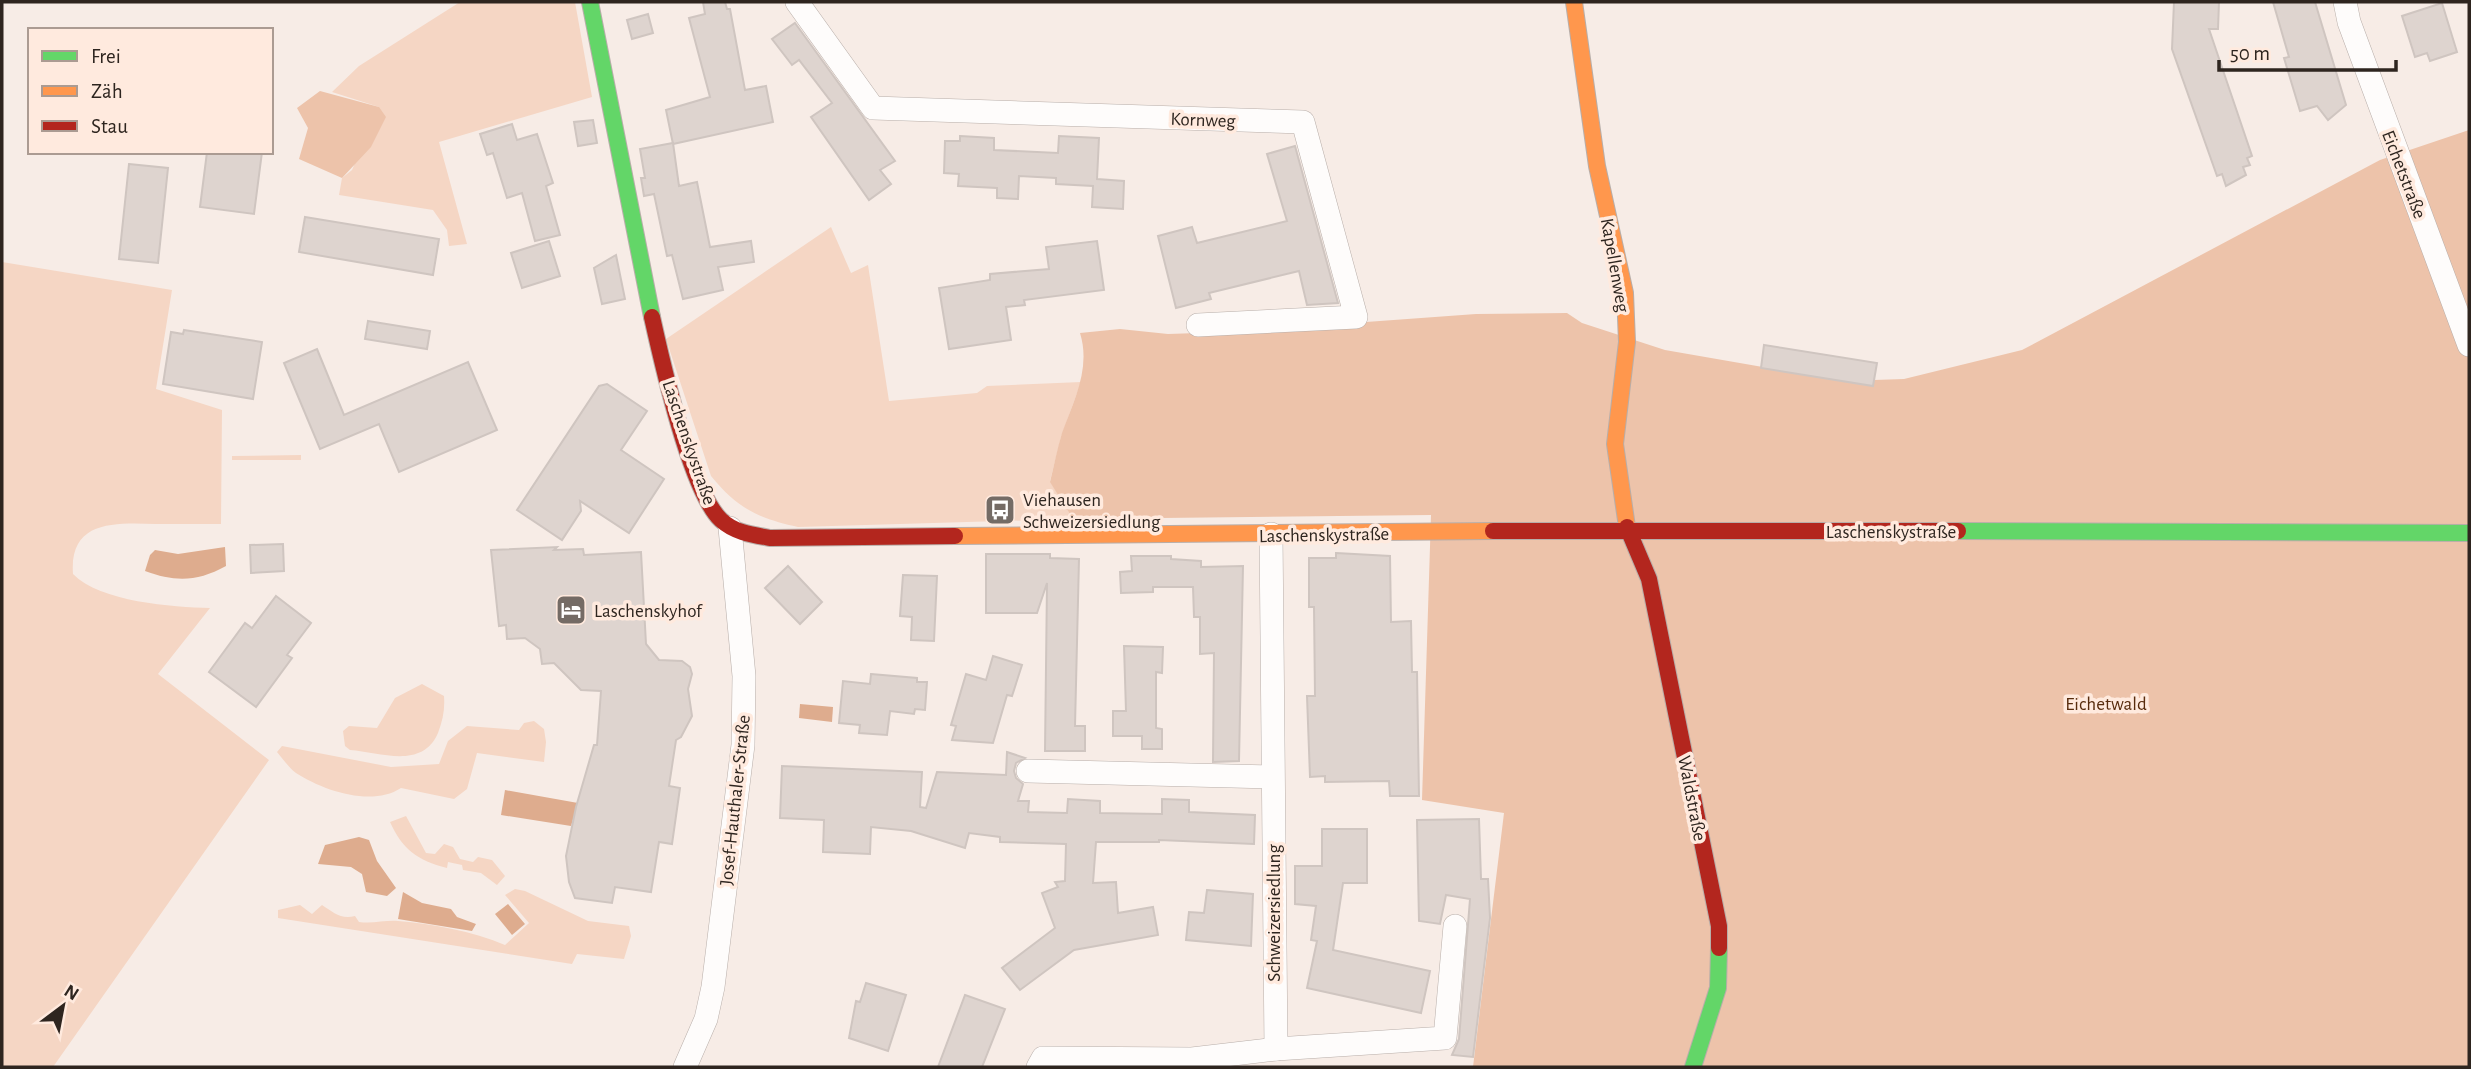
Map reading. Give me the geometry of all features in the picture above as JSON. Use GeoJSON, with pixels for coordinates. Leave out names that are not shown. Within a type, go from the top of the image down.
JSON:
{"type":"FeatureCollection","features":[{"type":"Feature","properties":{"kind":"street","name":"Laschenskystraße"},"geometry":{"type":"LineString","coordinates":[[590,2],[624,186],[667,378],[706,498],[716,516],[730,528],[771,538],[1628,530],[2469,533]]}},
{"type":"Feature","properties":{"kind":"street","name":"Kornweg"},"geometry":{"type":"LineString","coordinates":[[797,2],[873,108],[1303,122],[1356,317],[1198,325]]}},
{"type":"Feature","properties":{"kind":"street","name":"Kapellenweg"},"geometry":{"type":"LineString","coordinates":[[1574,2],[1597,166],[1626,293],[1626,342],[1615,444],[1628,530]]}},
{"type":"Feature","properties":{"kind":"street","name":"Eichetstraße"},"geometry":{"type":"LineString","coordinates":[[2345,2],[2348,22],[2469,345]]}},
{"type":"Feature","properties":{"kind":"street","name":"Josef-Hauthaler-Straße"},"geometry":{"type":"LineString","coordinates":[[685,1067],[706,1019],[713,986],[743,745],[744,676],[730,528]]}},
{"type":"Feature","properties":{"kind":"street","name":"Waldstraße"},"geometry":{"type":"LineString","coordinates":[[1628,530],[1648,579],[1719,926],[1718,988],[1693,1067]]}},
{"type":"Feature","properties":{"kind":"street","name":"Schweizersiedlung"},"geometry":{"type":"LineString","coordinates":[[1271,534],[1276,1049]]}},
{"type":"Feature","properties":{"kind":"street"},"geometry":{"type":"LineString","coordinates":[[1028,771],[1272,777]]}},
{"type":"Feature","properties":{"kind":"street"},"geometry":{"type":"LineString","coordinates":[[1038,1067],[1043,1058],[1192,1059],[1276,1049],[1445,1038],[1455,926]]}},
{"type":"Feature","properties":{"kind":"shaded area"},"geometry":{"type":"Polygon","coordinates":[[[460,2],[575,2],[592,97],[439,142],[467,244],[449,246],[447,230],[433,210],[339,195],[342,178],[352,170],[379,107],[332,92],[359,66],[460,2]]]}},
{"type":"Feature","properties":{"kind":"shaded area"},"geometry":{"type":"Polygon","coordinates":[[[831,227],[851,273],[868,265],[889,401],[977,393],[987,386],[1081,382],[1061,437],[1050,481],[1073,519],[798,527],[760,516],[730,497],[711,476],[666,339],[831,227]]]}},
{"type":"Feature","properties":{"kind":"shaded area"},"geometry":{"type":"Polygon","coordinates":[[[2,262],[172,290],[156,389],[222,410],[221,524],[125,524],[97,528],[78,543],[73,574],[85,583],[118,597],[158,604],[210,608],[158,674],[269,760],[53,1067],[2,1067],[2,262]]]}},
{"type":"Feature","properties":{"kind":"shaded area"},"geometry":{"type":"Polygon","coordinates":[[[301,455],[301,460],[232,460],[232,456],[301,455]]]}},
{"type":"Feature","properties":{"kind":"shaded area"},"geometry":{"type":"Polygon","coordinates":[[[225,547],[226,566],[196,578],[166,577],[145,571],[150,555],[155,550],[178,554],[225,547]]]}},
{"type":"Feature","properties":{"kind":"shaded area"},"geometry":{"type":"Polygon","coordinates":[[[422,684],[444,696],[444,710],[438,733],[422,752],[399,756],[350,750],[345,746],[343,731],[349,726],[377,728],[395,698],[422,684]]]}},
{"type":"Feature","properties":{"kind":"shaded area"},"geometry":{"type":"Polygon","coordinates":[[[800,704],[833,707],[832,722],[799,718],[800,704]]]}},
{"type":"Feature","properties":{"kind":"shaded area"},"geometry":{"type":"Polygon","coordinates":[[[534,721],[544,729],[544,762],[477,753],[467,789],[454,799],[401,788],[376,796],[334,791],[296,773],[277,752],[282,746],[391,767],[439,764],[448,741],[467,726],[519,730],[524,723],[534,721]]]}},
{"type":"Feature","properties":{"kind":"shaded area"},"geometry":{"type":"Polygon","coordinates":[[[505,790],[578,803],[571,826],[501,815],[505,790]]]}},
{"type":"Feature","properties":{"kind":"shaded area"},"geometry":{"type":"Polygon","coordinates":[[[406,816],[426,853],[435,854],[444,844],[453,847],[460,859],[473,862],[478,857],[492,860],[505,876],[497,885],[481,873],[463,870],[462,865],[448,862],[447,868],[419,857],[400,840],[390,822],[406,816]]]}},
{"type":"Feature","properties":{"kind":"shaded area"},"geometry":{"type":"Polygon","coordinates":[[[359,837],[369,840],[377,861],[396,888],[387,896],[366,892],[362,874],[351,867],[318,864],[325,845],[359,837]]]}},
{"type":"Feature","properties":{"kind":"shaded area"},"geometry":{"type":"Polygon","coordinates":[[[515,889],[525,891],[588,921],[629,926],[631,936],[624,959],[577,954],[572,964],[278,918],[278,910],[300,905],[312,914],[322,905],[341,916],[355,916],[359,922],[425,924],[466,932],[505,945],[529,923],[505,895],[515,889]]]}},
{"type":"Feature","properties":{"kind":"shaded area"},"geometry":{"type":"Polygon","coordinates":[[[403,892],[422,903],[451,909],[457,917],[476,924],[472,931],[398,919],[403,892]]]}},
{"type":"Feature","properties":{"kind":"shaded area"},"geometry":{"type":"Polygon","coordinates":[[[508,904],[525,924],[512,935],[495,914],[508,904]]]}},
{"type":"Feature","properties":{"kind":"green space"},"geometry":{"type":"Polygon","coordinates":[[[320,91],[379,107],[386,117],[371,147],[342,178],[299,159],[308,128],[297,108],[320,91]]]}},
{"type":"Feature","properties":{"kind":"green space","name":"Eichetwald"},"geometry":{"type":"Polygon","coordinates":[[[2469,130],[2469,1067],[1473,1067],[1504,813],[1422,800],[1431,515],[1073,519],[1050,482],[1060,439],[1080,384],[1084,359],[1080,333],[1120,329],[1168,334],[1229,332],[1476,314],[1567,313],[1582,323],[1665,350],[1844,381],[1904,379],[2022,350],[2380,160],[2469,130]]]}},
{"type":"Feature","properties":{"kind":"building"},"geometry":{"type":"Polygon","coordinates":[[[703,2],[725,2],[727,9],[730,9],[745,90],[766,86],[773,122],[673,144],[666,110],[710,97],[689,18],[705,14],[703,2]]]}},
{"type":"Feature","properties":{"kind":"building"},"geometry":{"type":"Polygon","coordinates":[[[2174,2],[2219,2],[2218,29],[2209,29],[2252,156],[2247,158],[2250,165],[2243,167],[2246,175],[2226,186],[2222,174],[2217,176],[2172,49],[2174,2]]]}},
{"type":"Feature","properties":{"kind":"building"},"geometry":{"type":"Polygon","coordinates":[[[2273,2],[2315,2],[2346,105],[2328,120],[2317,106],[2300,111],[2284,58],[2289,57],[2273,2]]]}},
{"type":"Feature","properties":{"kind":"building"},"geometry":{"type":"Polygon","coordinates":[[[2442,3],[2457,52],[2430,61],[2427,53],[2415,57],[2402,16],[2442,3]]]}},
{"type":"Feature","properties":{"kind":"building"},"geometry":{"type":"Polygon","coordinates":[[[648,14],[653,33],[632,39],[627,20],[648,14]]]}},
{"type":"Feature","properties":{"kind":"building"},"geometry":{"type":"Polygon","coordinates":[[[795,23],[895,161],[880,170],[891,184],[869,200],[811,117],[832,103],[799,60],[792,65],[772,39],[795,23]]]}},
{"type":"Feature","properties":{"kind":"building"},"geometry":{"type":"Polygon","coordinates":[[[593,120],[597,143],[578,146],[574,122],[593,120]]]}},
{"type":"Feature","properties":{"kind":"building"},"geometry":{"type":"Polygon","coordinates":[[[512,124],[517,140],[537,134],[553,183],[546,186],[560,235],[535,241],[522,193],[507,198],[493,153],[487,155],[480,134],[512,124]]]}},
{"type":"Feature","properties":{"kind":"building"},"geometry":{"type":"Polygon","coordinates":[[[960,136],[994,138],[994,150],[1058,153],[1059,136],[1099,138],[1097,179],[1124,181],[1123,209],[1092,207],[1093,186],[1056,184],[1056,178],[1019,176],[1018,199],[997,198],[997,188],[958,186],[959,174],[944,173],[945,141],[960,141],[960,136]]]}},
{"type":"Feature","properties":{"kind":"building"},"geometry":{"type":"Polygon","coordinates":[[[673,143],[679,186],[697,182],[710,247],[751,241],[754,262],[718,267],[723,290],[683,299],[672,255],[667,256],[654,194],[644,196],[641,178],[645,178],[640,149],[673,143]]]}},
{"type":"Feature","properties":{"kind":"building"},"geometry":{"type":"Polygon","coordinates":[[[1295,146],[1338,303],[1307,305],[1299,271],[1209,293],[1211,299],[1176,308],[1158,236],[1192,227],[1197,243],[1287,221],[1267,154],[1295,146]]]}},
{"type":"Feature","properties":{"kind":"building"},"geometry":{"type":"Polygon","coordinates":[[[207,154],[262,154],[254,214],[200,207],[207,154]]]}},
{"type":"Feature","properties":{"kind":"building"},"geometry":{"type":"Polygon","coordinates":[[[129,164],[168,168],[158,263],[119,259],[129,164]]]}},
{"type":"Feature","properties":{"kind":"building"},"geometry":{"type":"Polygon","coordinates":[[[305,217],[439,239],[433,275],[299,252],[305,217]]]}},
{"type":"Feature","properties":{"kind":"building"},"geometry":{"type":"Polygon","coordinates":[[[549,241],[560,276],[522,288],[511,253],[549,241]]]}},
{"type":"Feature","properties":{"kind":"building"},"geometry":{"type":"Polygon","coordinates":[[[1097,241],[1104,290],[1024,300],[1025,305],[1006,307],[1011,340],[949,349],[939,288],[990,280],[990,274],[1049,269],[1046,247],[1097,241]]]}},
{"type":"Feature","properties":{"kind":"building"},"geometry":{"type":"Polygon","coordinates":[[[616,255],[625,299],[602,304],[594,268],[616,255]]]}},
{"type":"Feature","properties":{"kind":"building"},"geometry":{"type":"Polygon","coordinates":[[[368,321],[430,331],[427,349],[365,339],[368,321]]]}},
{"type":"Feature","properties":{"kind":"building"},"geometry":{"type":"Polygon","coordinates":[[[184,330],[262,342],[253,399],[163,384],[171,332],[183,334],[184,330]]]}},
{"type":"Feature","properties":{"kind":"building"},"geometry":{"type":"Polygon","coordinates":[[[1764,345],[1877,363],[1873,386],[1761,368],[1764,345]]]}},
{"type":"Feature","properties":{"kind":"building"},"geometry":{"type":"Polygon","coordinates":[[[317,349],[344,415],[468,362],[497,430],[399,472],[379,424],[320,449],[284,363],[317,349]]]}},
{"type":"Feature","properties":{"kind":"building"},"geometry":{"type":"Polygon","coordinates":[[[607,384],[647,411],[621,450],[664,479],[629,533],[580,501],[581,511],[562,540],[517,510],[599,386],[607,384]]]}},
{"type":"Feature","properties":{"kind":"building"},"geometry":{"type":"Polygon","coordinates":[[[283,544],[284,571],[251,573],[250,545],[283,544]]]}},
{"type":"Feature","properties":{"kind":"building"},"geometry":{"type":"Polygon","coordinates":[[[557,547],[554,550],[583,549],[584,555],[641,552],[646,644],[659,660],[682,661],[690,667],[692,674],[688,689],[692,716],[681,737],[676,740],[669,786],[680,788],[672,844],[659,842],[651,892],[615,887],[612,903],[575,898],[569,882],[566,856],[576,807],[594,745],[597,745],[601,691],[581,690],[554,663],[542,664],[540,649],[525,638],[507,639],[506,625],[499,626],[491,550],[557,547]]]}},
{"type":"Feature","properties":{"kind":"building"},"geometry":{"type":"Polygon","coordinates":[[[1336,553],[1390,556],[1391,622],[1411,621],[1412,672],[1417,672],[1419,796],[1390,796],[1389,781],[1325,782],[1325,776],[1310,777],[1307,696],[1315,696],[1314,607],[1309,607],[1309,558],[1336,558],[1336,553]]]}},
{"type":"Feature","properties":{"kind":"building"},"geometry":{"type":"Polygon","coordinates":[[[986,554],[1050,554],[1050,558],[1079,559],[1075,726],[1085,726],[1085,751],[1045,751],[1047,583],[1037,613],[986,613],[986,554]]]}},
{"type":"Feature","properties":{"kind":"building"},"geometry":{"type":"Polygon","coordinates":[[[1131,556],[1171,556],[1171,559],[1201,561],[1201,567],[1243,566],[1239,761],[1213,762],[1214,653],[1200,654],[1200,617],[1194,617],[1193,587],[1153,587],[1153,592],[1121,593],[1120,572],[1132,571],[1131,556]]]}},
{"type":"Feature","properties":{"kind":"building"},"geometry":{"type":"Polygon","coordinates":[[[788,566],[822,602],[800,624],[765,588],[788,566]]]}},
{"type":"Feature","properties":{"kind":"building"},"geometry":{"type":"Polygon","coordinates":[[[903,575],[937,576],[934,641],[911,640],[912,617],[900,616],[903,575]]]}},
{"type":"Feature","properties":{"kind":"building"},"geometry":{"type":"Polygon","coordinates":[[[276,596],[311,623],[287,655],[292,658],[256,707],[209,672],[245,623],[252,628],[276,596]]]}},
{"type":"Feature","properties":{"kind":"building"},"geometry":{"type":"Polygon","coordinates":[[[1124,646],[1163,647],[1162,673],[1156,672],[1156,728],[1162,729],[1162,749],[1142,749],[1142,736],[1113,736],[1113,711],[1126,711],[1124,646]]]}},
{"type":"Feature","properties":{"kind":"building"},"geometry":{"type":"Polygon","coordinates":[[[993,656],[1022,665],[1012,696],[1007,695],[993,743],[952,740],[956,726],[951,725],[966,674],[986,680],[993,656]]]}},
{"type":"Feature","properties":{"kind":"building"},"geometry":{"type":"Polygon","coordinates":[[[871,674],[917,678],[917,682],[927,682],[925,710],[915,709],[914,714],[890,711],[887,735],[859,733],[860,725],[839,723],[843,681],[870,684],[871,674]]]}},
{"type":"Feature","properties":{"kind":"building"},"geometry":{"type":"Polygon","coordinates":[[[1007,752],[1025,758],[1016,763],[1014,771],[1016,778],[1023,784],[1018,801],[1029,801],[1028,812],[1067,813],[1068,799],[1100,801],[1100,813],[1162,814],[1162,799],[1189,800],[1189,812],[1255,815],[1254,844],[1159,840],[1096,842],[1093,883],[1116,882],[1118,913],[1153,907],[1158,935],[1074,950],[1020,990],[1002,968],[1055,928],[1042,893],[1058,887],[1055,882],[1065,881],[1066,844],[1000,842],[1000,837],[969,833],[965,848],[911,831],[871,827],[870,854],[823,852],[824,820],[780,818],[782,766],[922,772],[920,807],[926,808],[937,772],[1006,775],[1007,752]]]}},
{"type":"Feature","properties":{"kind":"building"},"geometry":{"type":"Polygon","coordinates":[[[1479,819],[1481,879],[1488,879],[1490,918],[1473,1057],[1452,1055],[1459,1039],[1470,899],[1446,895],[1440,924],[1419,921],[1417,820],[1479,819]]]}},
{"type":"Feature","properties":{"kind":"building"},"geometry":{"type":"Polygon","coordinates":[[[1322,829],[1367,829],[1367,883],[1343,883],[1333,950],[1430,971],[1421,1013],[1307,988],[1317,941],[1311,940],[1316,906],[1295,904],[1295,866],[1322,866],[1322,829]]]}},
{"type":"Feature","properties":{"kind":"building"},"geometry":{"type":"Polygon","coordinates":[[[1207,890],[1253,894],[1251,946],[1186,940],[1189,912],[1204,913],[1207,890]]]}},
{"type":"Feature","properties":{"kind":"building"},"geometry":{"type":"Polygon","coordinates":[[[866,983],[906,995],[888,1051],[849,1038],[856,1001],[860,1002],[866,983]]]}},
{"type":"Feature","properties":{"kind":"building"},"geometry":{"type":"Polygon","coordinates":[[[965,995],[1005,1009],[982,1067],[938,1067],[965,995]]]}},
{"type":"Feature","properties":{"kind":"traffic: fast"},"geometry":{"type":"LineString","coordinates":[[590,2],[652,317]]}},
{"type":"Feature","properties":{"kind":"traffic: fast"},"geometry":{"type":"LineString","coordinates":[[1958,531],[2469,533]]}},
{"type":"Feature","properties":{"kind":"traffic: fast"},"geometry":{"type":"LineString","coordinates":[[1693,1067],[1718,988],[1719,948]]}},
{"type":"Feature","properties":{"kind":"traffic: slow"},"geometry":{"type":"LineString","coordinates":[[1574,2],[1597,166],[1625,293],[1627,342],[1615,444],[1627,527]]}},
{"type":"Feature","properties":{"kind":"traffic: slow"},"geometry":{"type":"LineString","coordinates":[[955,536],[1493,531]]}},
{"type":"Feature","properties":{"kind":"traffic: jam"},"geometry":{"type":"LineString","coordinates":[[652,317],[670,394],[699,483],[710,505],[726,524],[744,533],[771,538],[955,536]]}},
{"type":"Feature","properties":{"kind":"traffic: jam"},"geometry":{"type":"LineString","coordinates":[[1627,527],[1649,579],[1719,926],[1719,948]]}},
{"type":"Feature","properties":{"kind":"traffic: jam"},"geometry":{"type":"LineString","coordinates":[[1493,531],[1958,531]]}},
{"type":"Feature","properties":{"kind":"place","name":"Viehausen Schweizersiedlung"},"geometry":{"type":"Point","coordinates":[1000,510]}},
{"type":"Feature","properties":{"kind":"place","name":"Laschenskyhof"},"geometry":{"type":"Point","coordinates":[571,610]}}]}
